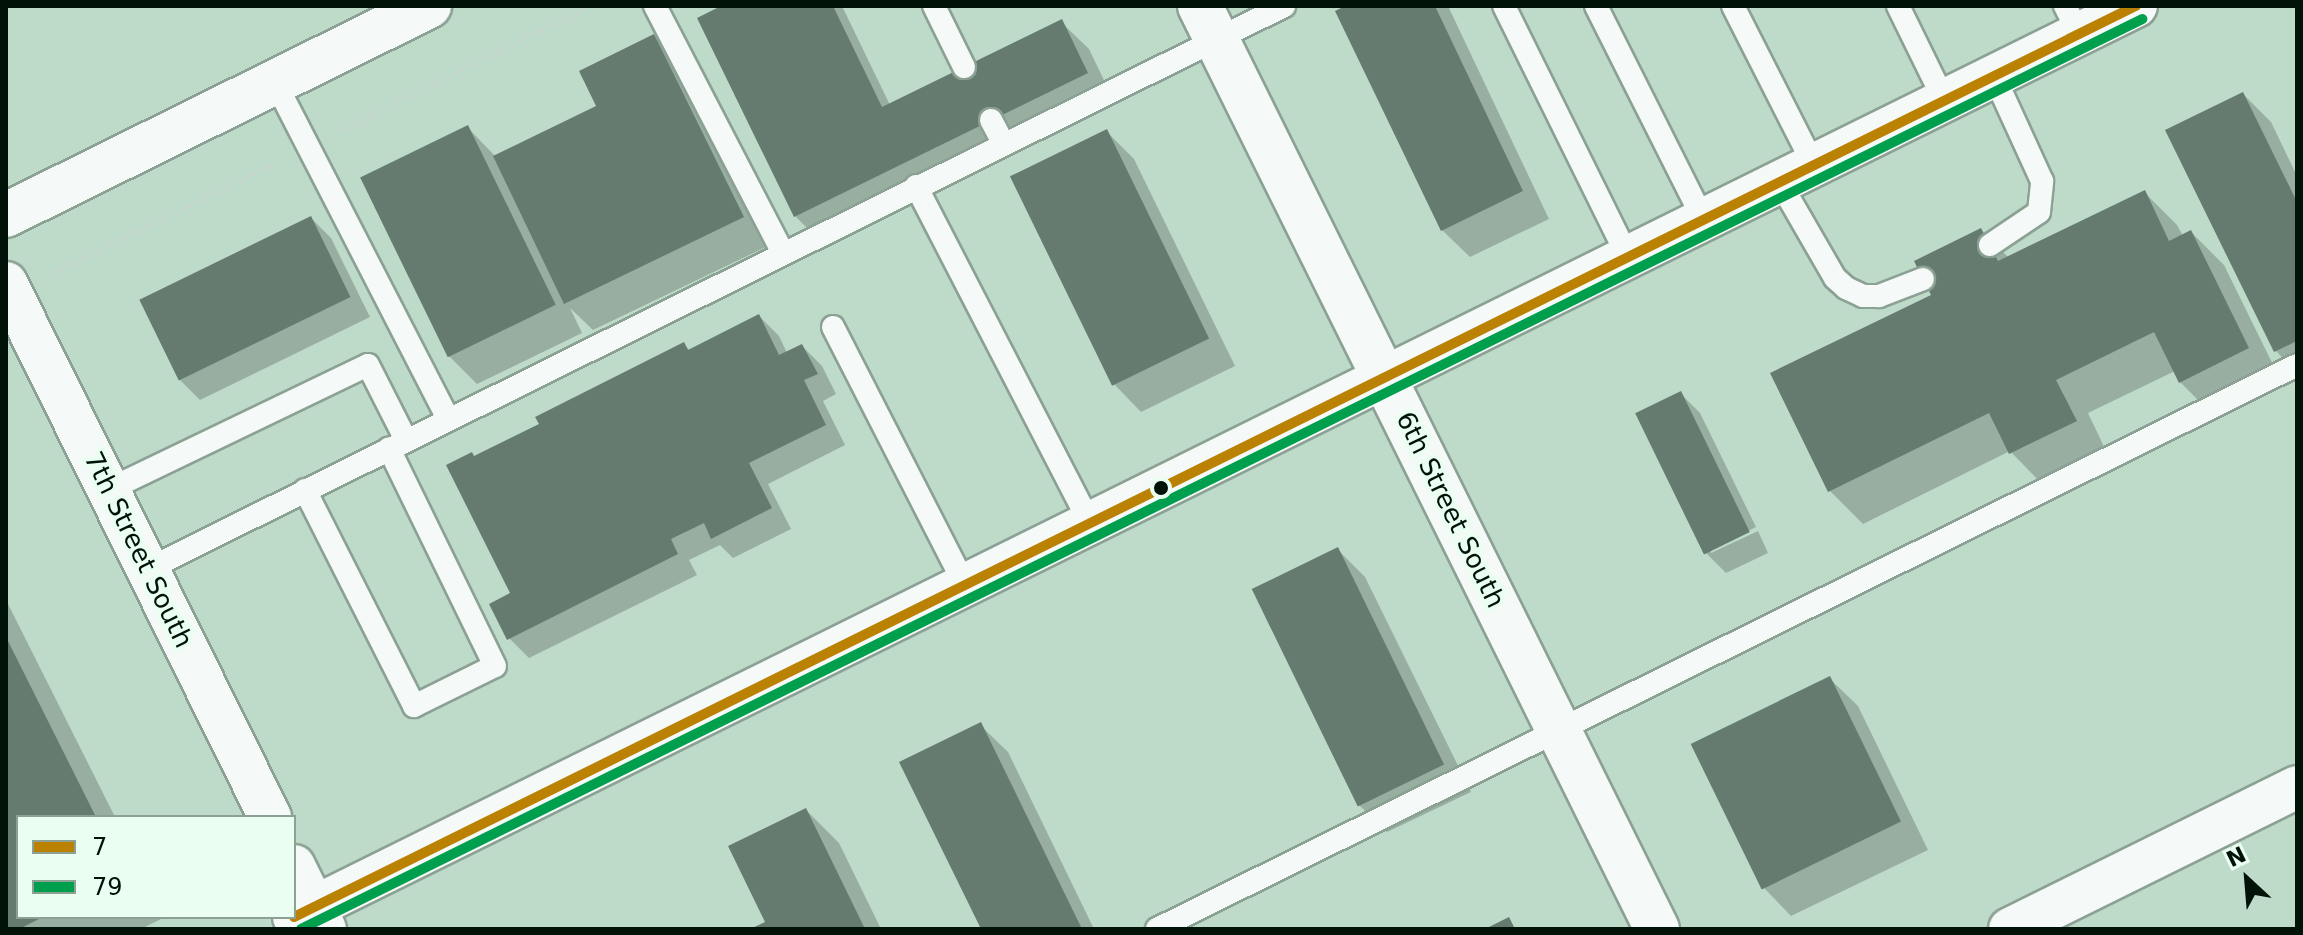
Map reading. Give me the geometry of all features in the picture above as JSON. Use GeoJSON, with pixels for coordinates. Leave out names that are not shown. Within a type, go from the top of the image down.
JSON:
{"type":"FeatureCollection","features":[{"type":"Feature","properties":{"kind":"street"},"geometry":{"type":"LineString","coordinates":[[6,215],[429,6]]}},
{"type":"Feature","properties":{"kind":"street"},"geometry":{"type":"LineString","coordinates":[[269,929],[307,917],[965,585],[1994,76],[2072,20],[2136,6]]}},
{"type":"Feature","properties":{"kind":"street","name":"6th Street South"},"geometry":{"type":"LineString","coordinates":[[1208,22],[1657,929]]}},
{"type":"Feature","properties":{"kind":"street","name":"7th Street South"},"geometry":{"type":"LineString","coordinates":[[6,283],[269,815]]}},
{"type":"Feature","properties":{"kind":"street"},"geometry":{"type":"LineString","coordinates":[[2029,925],[2297,787]]}},
{"type":"Feature","properties":{"kind":"street"},"geometry":{"type":"LineString","coordinates":[[296,874],[307,917]]}},
{"type":"Feature","properties":{"kind":"lane"},"geometry":{"type":"LineString","coordinates":[[655,6],[783,253]]}},
{"type":"Feature","properties":{"kind":"lane"},"geometry":{"type":"LineString","coordinates":[[934,6],[964,67]]}},
{"type":"Feature","properties":{"kind":"lane"},"geometry":{"type":"LineString","coordinates":[[148,569],[1004,144],[1208,22],[1284,6]]}},
{"type":"Feature","properties":{"kind":"lane"},"geometry":{"type":"LineString","coordinates":[[1504,6],[1628,257]]}},
{"type":"Feature","properties":{"kind":"lane"},"geometry":{"type":"LineString","coordinates":[[1596,6],[1703,219]]}},
{"type":"Feature","properties":{"kind":"lane"},"geometry":{"type":"LineString","coordinates":[[1733,6],[1835,278],[1846,288],[1863,296],[1879,296],[1923,279]]}},
{"type":"Feature","properties":{"kind":"lane"},"geometry":{"type":"LineString","coordinates":[[1898,6],[1944,100]]}},
{"type":"Feature","properties":{"kind":"lane"},"geometry":{"type":"LineString","coordinates":[[1990,245],[2039,212],[2042,181],[1994,76]]}},
{"type":"Feature","properties":{"kind":"lane"},"geometry":{"type":"LineString","coordinates":[[275,82],[448,419]]}},
{"type":"Feature","properties":{"kind":"lane"},"geometry":{"type":"LineString","coordinates":[[991,120],[1004,144]]}},
{"type":"Feature","properties":{"kind":"lane"},"geometry":{"type":"LineString","coordinates":[[916,186],[1090,523]]}},
{"type":"Feature","properties":{"kind":"lane"},"geometry":{"type":"LineString","coordinates":[[833,327],[965,585]]}},
{"type":"Feature","properties":{"kind":"lane"},"geometry":{"type":"LineString","coordinates":[[108,490],[368,365],[398,444],[495,666],[414,706],[305,490]]}},
{"type":"Feature","properties":{"kind":"lane"},"geometry":{"type":"LineString","coordinates":[[1157,929],[2297,365]]}},
{"type":"Feature","properties":{"kind":"building"},"geometry":{"type":"Polygon","coordinates":[[[721,6],[833,6],[882,107],[1062,19],[1088,73],[794,217],[697,18],[721,6]]]}},
{"type":"Feature","properties":{"kind":"building"},"geometry":{"type":"Polygon","coordinates":[[[1345,6],[1435,6],[1523,191],[1441,231],[1335,11],[1345,6]]]}},
{"type":"Feature","properties":{"kind":"building"},"geometry":{"type":"Polygon","coordinates":[[[654,34],[744,217],[564,304],[493,156],[596,106],[579,71],[654,34]]]}},
{"type":"Feature","properties":{"kind":"building"},"geometry":{"type":"Polygon","coordinates":[[[2243,92],[2297,202],[2297,341],[2274,352],[2165,130],[2243,92]]]}},
{"type":"Feature","properties":{"kind":"building"},"geometry":{"type":"Polygon","coordinates":[[[468,125],[556,305],[448,357],[360,178],[468,125]]]}},
{"type":"Feature","properties":{"kind":"building"},"geometry":{"type":"Polygon","coordinates":[[[1107,129],[1209,338],[1112,386],[1010,176],[1107,129]]]}},
{"type":"Feature","properties":{"kind":"building"},"geometry":{"type":"Polygon","coordinates":[[[2145,190],[2169,241],[2191,230],[2249,348],[2179,383],[2154,332],[2056,380],[2077,421],[2009,454],[1989,413],[1828,492],[1770,373],[1931,295],[1914,261],[1981,228],[1998,261],[2145,190]]]}},
{"type":"Feature","properties":{"kind":"building"},"geometry":{"type":"Polygon","coordinates":[[[311,216],[350,297],[179,381],[139,300],[311,216]]]}},
{"type":"Feature","properties":{"kind":"building"},"geometry":{"type":"Polygon","coordinates":[[[759,314],[779,355],[802,344],[818,374],[804,380],[826,425],[749,463],[772,508],[711,539],[704,523],[671,539],[678,554],[507,640],[489,604],[510,593],[446,465],[472,452],[474,456],[539,424],[535,417],[684,342],[688,350],[759,314]]]}},
{"type":"Feature","properties":{"kind":"building"},"geometry":{"type":"Polygon","coordinates":[[[1681,391],[1750,532],[1704,554],[1635,413],[1681,391]]]}},
{"type":"Feature","properties":{"kind":"building"},"geometry":{"type":"Polygon","coordinates":[[[1338,547],[1444,765],[1358,807],[1252,589],[1338,547]]]}},
{"type":"Feature","properties":{"kind":"building"},"geometry":{"type":"Polygon","coordinates":[[[6,637],[95,815],[16,815],[16,919],[39,919],[19,929],[6,929],[6,637]]]}},
{"type":"Feature","properties":{"kind":"building"},"geometry":{"type":"Polygon","coordinates":[[[1830,676],[1901,822],[1762,890],[1691,744],[1830,676]]]}},
{"type":"Feature","properties":{"kind":"building"},"geometry":{"type":"Polygon","coordinates":[[[981,722],[1082,929],[981,929],[899,762],[981,722]]]}},
{"type":"Feature","properties":{"kind":"building"},"geometry":{"type":"Polygon","coordinates":[[[806,808],[865,929],[750,929],[765,922],[728,846],[806,808]]]}},
{"type":"Feature","properties":{"kind":"building"},"geometry":{"type":"Polygon","coordinates":[[[1509,917],[1515,929],[1485,929],[1509,917]]]}},
{"type":"Feature","properties":{"kind":"transit line","name":"7"},"geometry":{"type":"LineString","coordinates":[[296,916],[2136,6]]}},
{"type":"Feature","properties":{"kind":"transit line","name":"79"},"geometry":{"type":"LineString","coordinates":[[301,929],[2142,19]]}}]}
